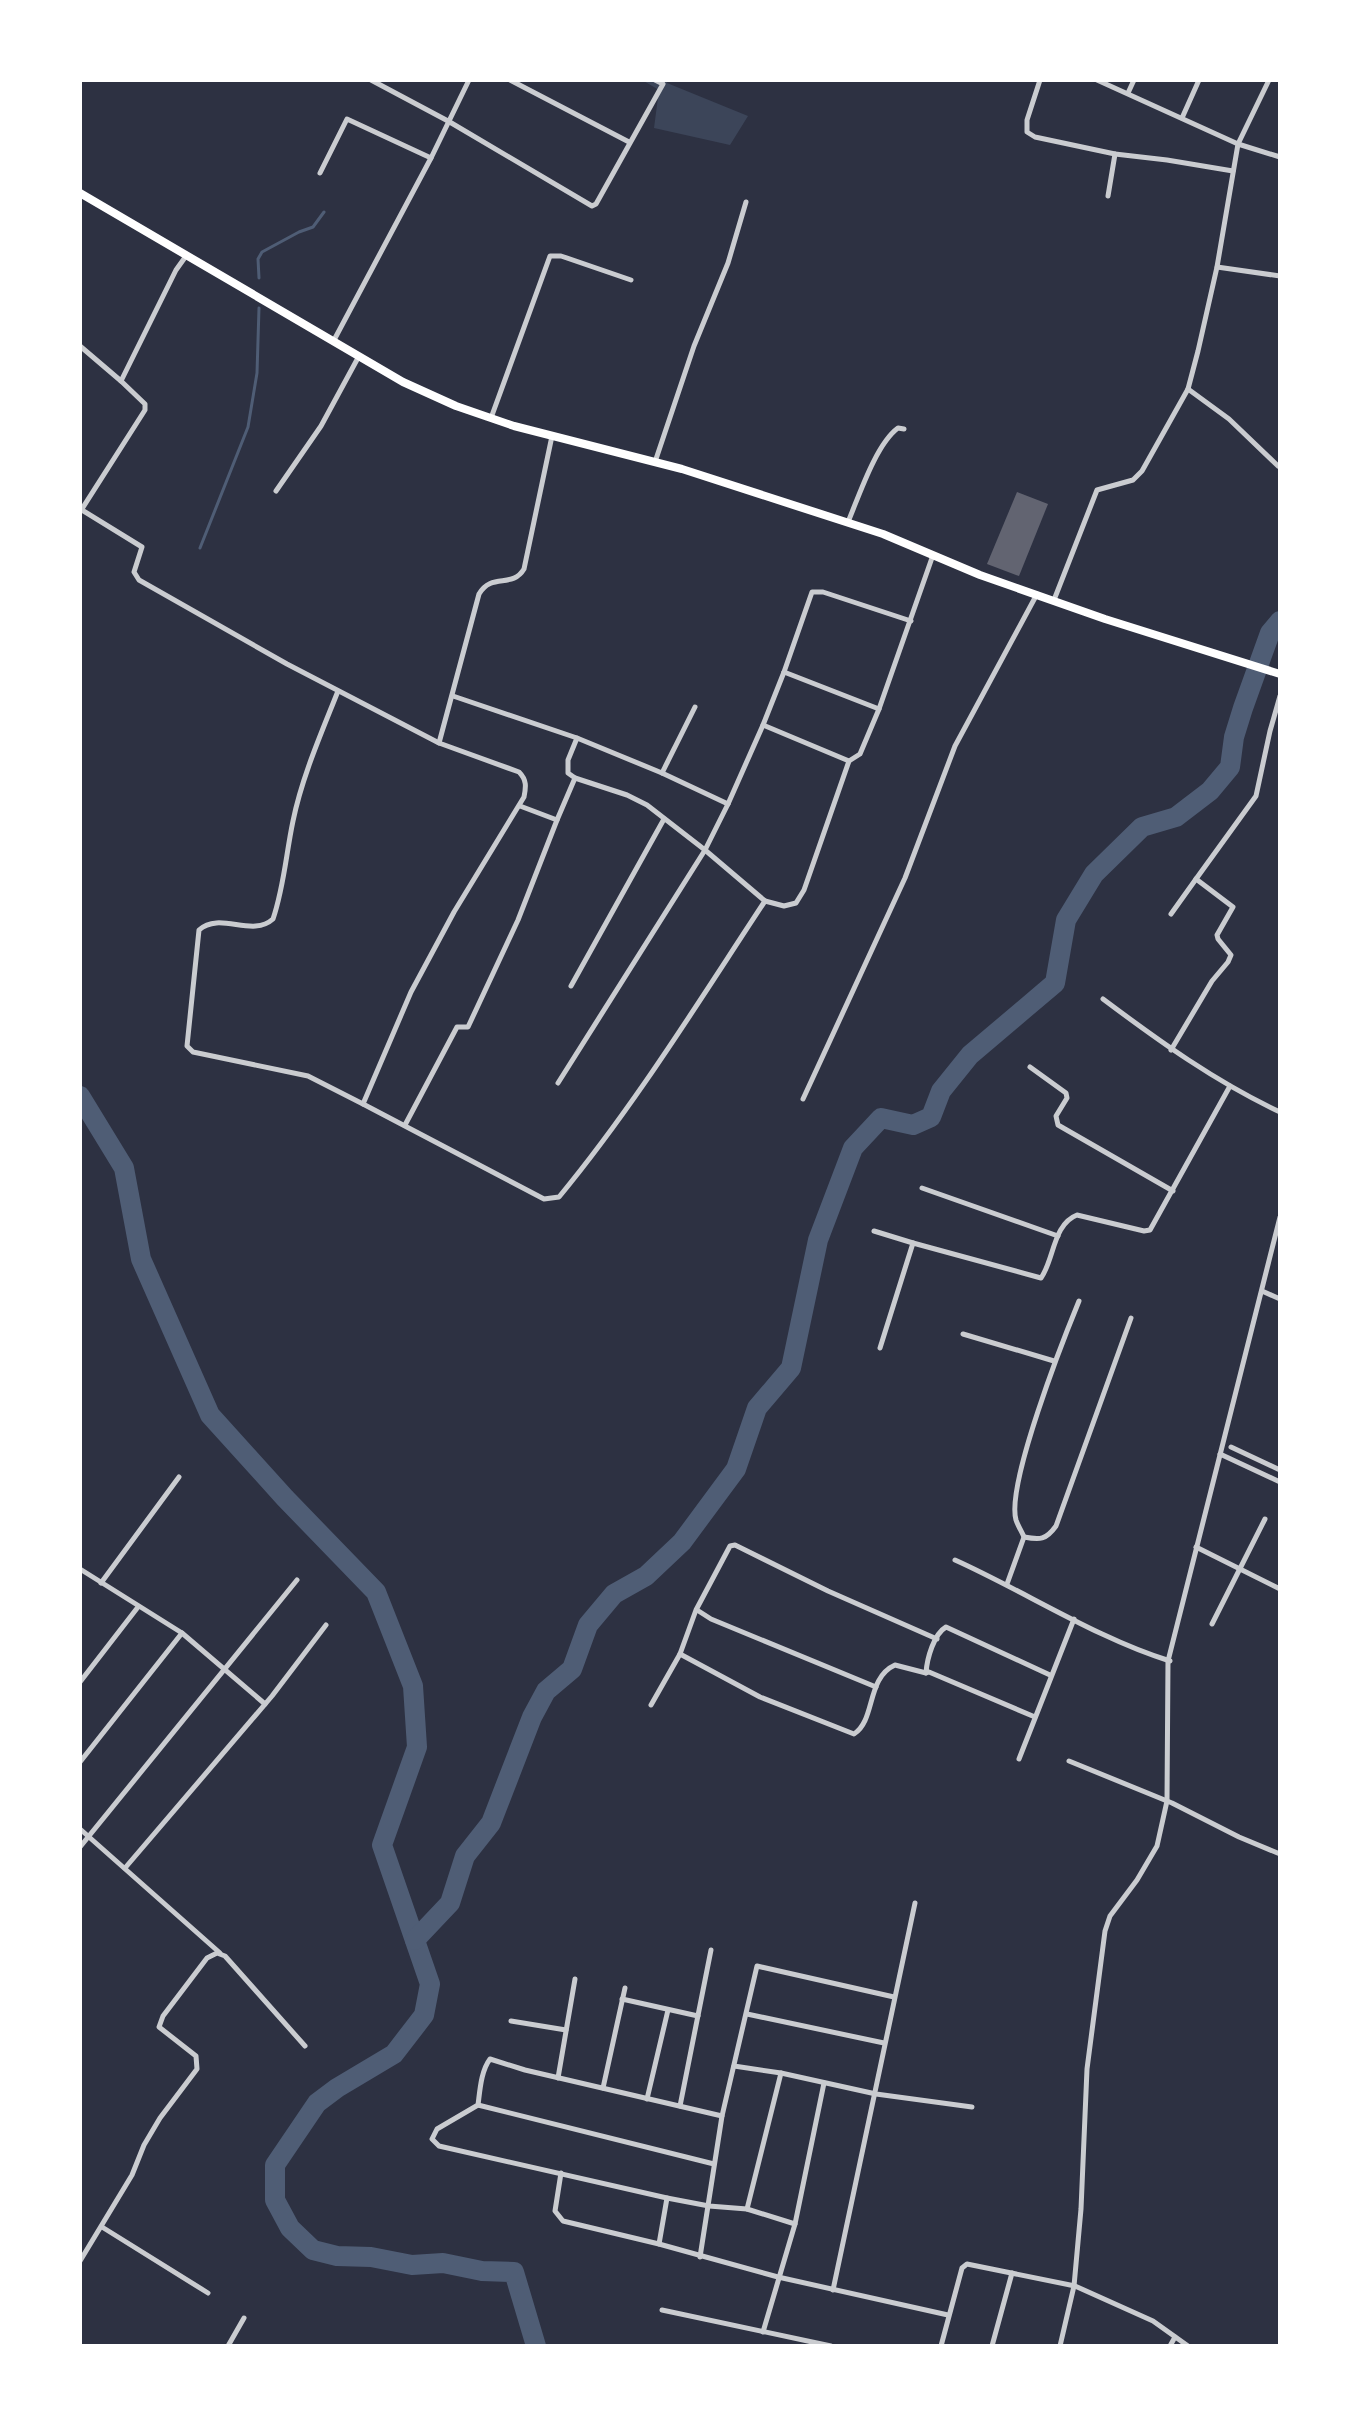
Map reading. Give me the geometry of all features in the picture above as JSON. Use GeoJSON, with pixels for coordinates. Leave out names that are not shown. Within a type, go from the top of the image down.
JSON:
{"type":"FeatureCollection","features":[{"type":"Feature","properties":{"kind":"main road"},"geometry":{"type":"LineString","coordinates":[[80,193],[403,382],[456,406],[552,436],[655,462],[848,523],[980,575],[1105,619],[1280,673]]}},
{"type":"Feature","properties":{"kind":"street"},"geometry":{"type":"LineString","coordinates":[[371,80],[448,121],[592,206],[596,204],[664,82],[655,80]]}},
{"type":"Feature","properties":{"kind":"street"},"geometry":{"type":"LineString","coordinates":[[333,342],[469,80]]}},
{"type":"Feature","properties":{"kind":"street"},"geometry":{"type":"LineString","coordinates":[[510,80],[629,142]]}},
{"type":"Feature","properties":{"kind":"street"},"geometry":{"type":"LineString","coordinates":[[1040,80],[1027,120],[1030,135],[1115,154],[1234,172]]}},
{"type":"Feature","properties":{"kind":"street"},"geometry":{"type":"LineString","coordinates":[[1097,80],[1238,144],[1280,157]]}},
{"type":"Feature","properties":{"kind":"street"},"geometry":{"type":"LineString","coordinates":[[1128,93],[1134,80]]}},
{"type":"Feature","properties":{"kind":"street"},"geometry":{"type":"LineString","coordinates":[[1182,118],[1199,80]]}},
{"type":"Feature","properties":{"kind":"street"},"geometry":{"type":"LineString","coordinates":[[1054,600],[1097,490],[1133,480],[1142,471],[1188,389],[1217,267],[1238,144],[1269,80]]}},
{"type":"Feature","properties":{"kind":"street"},"geometry":{"type":"LineString","coordinates":[[320,173],[347,119],[431,158]]}},
{"type":"Feature","properties":{"kind":"street"},"geometry":{"type":"LineString","coordinates":[[1108,196],[1115,154]]}},
{"type":"Feature","properties":{"kind":"street"},"geometry":{"type":"LineString","coordinates":[[655,462],[694,346],[728,263],[746,202]]}},
{"type":"Feature","properties":{"kind":"street"},"geometry":{"type":"LineString","coordinates":[[121,381],[176,270],[186,256]]}},
{"type":"Feature","properties":{"kind":"street"},"geometry":{"type":"LineString","coordinates":[[491,418],[550,256],[561,256],[631,280]]}},
{"type":"Feature","properties":{"kind":"street"},"geometry":{"type":"LineString","coordinates":[[1217,267],[1280,276]]}},
{"type":"Feature","properties":{"kind":"street"},"geometry":{"type":"LineString","coordinates":[[80,346],[145,404],[145,410],[81,512],[142,547],[134,572],[139,580],[338,691],[439,743],[519,772],[524,777],[526,786],[520,806],[454,912],[411,992],[363,1104]]}},
{"type":"Feature","properties":{"kind":"street"},"geometry":{"type":"LineString","coordinates":[[276,491],[321,426],[359,356]]}},
{"type":"Feature","properties":{"kind":"street"},"geometry":{"type":"LineString","coordinates":[[1188,389],[1229,419],[1278,466]]}},
{"type":"Feature","properties":{"kind":"street"},"geometry":{"type":"LineString","coordinates":[[848,523],[867,476],[889,435],[898,428],[904,429]]}},
{"type":"Feature","properties":{"kind":"street"},"geometry":{"type":"LineString","coordinates":[[439,743],[479,594],[491,581],[512,580],[519,577],[524,569],[552,436]]}},
{"type":"Feature","properties":{"kind":"street"},"geometry":{"type":"LineString","coordinates":[[577,738],[567,767],[568,773],[647,805],[765,901],[784,906],[796,903],[804,890],[849,761],[860,754],[879,709],[933,554]]}},
{"type":"Feature","properties":{"kind":"street"},"geometry":{"type":"LineString","coordinates":[[558,1083],[705,850],[763,725],[812,592],[823,592],[911,621]]}},
{"type":"Feature","properties":{"kind":"street"},"geometry":{"type":"LineString","coordinates":[[803,1099],[905,878],[955,746],[1037,594]]}},
{"type":"Feature","properties":{"kind":"street"},"geometry":{"type":"LineString","coordinates":[[784,672],[879,709]]}},
{"type":"Feature","properties":{"kind":"street"},"geometry":{"type":"LineString","coordinates":[[338,691],[300,794],[273,919],[263,926],[207,924],[199,930],[187,1046],[193,1052],[308,1076],[544,1199],[559,1197],[588,1162],[685,1023],[765,901]]}},
{"type":"Feature","properties":{"kind":"street"},"geometry":{"type":"LineString","coordinates":[[453,696],[577,738],[728,804]]}},
{"type":"Feature","properties":{"kind":"street"},"geometry":{"type":"LineString","coordinates":[[1171,914],[1256,796],[1280,696]]}},
{"type":"Feature","properties":{"kind":"street"},"geometry":{"type":"LineString","coordinates":[[662,773],[695,707]]}},
{"type":"Feature","properties":{"kind":"street"},"geometry":{"type":"LineString","coordinates":[[763,725],[849,761]]}},
{"type":"Feature","properties":{"kind":"street"},"geometry":{"type":"LineString","coordinates":[[405,1125],[457,1027],[468,1027],[518,920],[575,778]]}},
{"type":"Feature","properties":{"kind":"street"},"geometry":{"type":"LineString","coordinates":[[520,806],[557,820]]}},
{"type":"Feature","properties":{"kind":"street"},"geometry":{"type":"LineString","coordinates":[[571,986],[664,819]]}},
{"type":"Feature","properties":{"kind":"street"},"geometry":{"type":"LineString","coordinates":[[1171,1050],[1231,955],[1217,935],[1233,907],[1196,879]]}},
{"type":"Feature","properties":{"kind":"street"},"geometry":{"type":"LineString","coordinates":[[1103,999],[1171,1050],[1280,1112]]}},
{"type":"Feature","properties":{"kind":"street"},"geometry":{"type":"LineString","coordinates":[[1030,1067],[1066,1093],[1067,1098],[1056,1116],[1058,1125],[1173,1191]]}},
{"type":"Feature","properties":{"kind":"street"},"geometry":{"type":"LineString","coordinates":[[874,1231],[1041,1278],[1065,1221],[1077,1215],[1150,1230],[1230,1086]]}},
{"type":"Feature","properties":{"kind":"street"},"geometry":{"type":"LineString","coordinates":[[922,1188],[1058,1236]]}},
{"type":"Feature","properties":{"kind":"street"},"geometry":{"type":"LineString","coordinates":[[1060,2346],[1074,2286],[1087,2069],[1105,1931],[1110,1916],[1157,1846],[1167,1801],[1169,1661],[1278,1237],[1280,1217]]}},
{"type":"Feature","properties":{"kind":"street"},"geometry":{"type":"LineString","coordinates":[[880,1348],[913,1243]]}},
{"type":"Feature","properties":{"kind":"street"},"geometry":{"type":"LineString","coordinates":[[1262,1291],[1280,1299]]}},
{"type":"Feature","properties":{"kind":"street"},"geometry":{"type":"LineString","coordinates":[[1007,1584],[1024,1537],[1016,1519],[1016,1499],[1022,1470],[1054,1361],[1079,1301]]}},
{"type":"Feature","properties":{"kind":"street"},"geometry":{"type":"LineString","coordinates":[[1024,1537],[1045,1538],[1056,1526],[1131,1318]]}},
{"type":"Feature","properties":{"kind":"street"},"geometry":{"type":"LineString","coordinates":[[963,1334],[1054,1361]]}},
{"type":"Feature","properties":{"kind":"street"},"geometry":{"type":"LineString","coordinates":[[1231,1447],[1280,1470]]}},
{"type":"Feature","properties":{"kind":"street"},"geometry":{"type":"LineString","coordinates":[[1220,1454],[1280,1482]]}},
{"type":"Feature","properties":{"kind":"street"},"geometry":{"type":"LineString","coordinates":[[101,1583],[179,1477]]}},
{"type":"Feature","properties":{"kind":"street"},"geometry":{"type":"LineString","coordinates":[[1212,1624],[1265,1519]]}},
{"type":"Feature","properties":{"kind":"street"},"geometry":{"type":"LineString","coordinates":[[651,1705],[680,1654],[696,1610],[730,1546],[735,1545],[828,1591],[937,1639]]}},
{"type":"Feature","properties":{"kind":"street"},"geometry":{"type":"LineString","coordinates":[[1196,1547],[1280,1589]]}},
{"type":"Feature","properties":{"kind":"street"},"geometry":{"type":"LineString","coordinates":[[955,1560],[1074,1619],[1169,1661]]}},
{"type":"Feature","properties":{"kind":"street"},"geometry":{"type":"LineString","coordinates":[[80,1569],[182,1633],[265,1704]]}},
{"type":"Feature","properties":{"kind":"street"},"geometry":{"type":"LineString","coordinates":[[80,1847],[297,1580]]}},
{"type":"Feature","properties":{"kind":"street"},"geometry":{"type":"LineString","coordinates":[[80,1682],[138,1607]]}},
{"type":"Feature","properties":{"kind":"street"},"geometry":{"type":"LineString","coordinates":[[696,1610],[876,1687]]}},
{"type":"Feature","properties":{"kind":"street"},"geometry":{"type":"LineString","coordinates":[[1019,1759],[1074,1619]]}},
{"type":"Feature","properties":{"kind":"street"},"geometry":{"type":"LineString","coordinates":[[125,1868],[265,1704],[326,1625]]}},
{"type":"Feature","properties":{"kind":"street"},"geometry":{"type":"LineString","coordinates":[[926,1673],[927,1660],[940,1630],[946,1627],[1050,1675]]}},
{"type":"Feature","properties":{"kind":"street"},"geometry":{"type":"LineString","coordinates":[[80,1762],[182,1633]]}},
{"type":"Feature","properties":{"kind":"street"},"geometry":{"type":"LineString","coordinates":[[680,1654],[760,1697],[854,1734],[862,1727],[884,1671],[895,1665],[929,1672],[1035,1717]]}},
{"type":"Feature","properties":{"kind":"street"},"geometry":{"type":"LineString","coordinates":[[1069,1761],[1167,1801],[1239,1837],[1280,1853]]}},
{"type":"Feature","properties":{"kind":"street"},"geometry":{"type":"LineString","coordinates":[[80,1829],[235,1966],[305,2046]]}},
{"type":"Feature","properties":{"kind":"street"},"geometry":{"type":"LineString","coordinates":[[833,2290],[915,1903]]}},
{"type":"Feature","properties":{"kind":"street"},"geometry":{"type":"LineString","coordinates":[[680,2106],[711,1950]]}},
{"type":"Feature","properties":{"kind":"street"},"geometry":{"type":"LineString","coordinates":[[80,2261],[132,2175],[144,2145],[160,2118],[198,2065],[196,2056],[160,2029],[159,2023],[207,1958],[221,1953]]}},
{"type":"Feature","properties":{"kind":"street"},"geometry":{"type":"LineString","coordinates":[[700,2257],[722,2116],[759,1965],[894,1997]]}},
{"type":"Feature","properties":{"kind":"street"},"geometry":{"type":"LineString","coordinates":[[558,2078],[575,1979]]}},
{"type":"Feature","properties":{"kind":"street"},"geometry":{"type":"LineString","coordinates":[[603,2088],[625,1988]]}},
{"type":"Feature","properties":{"kind":"street"},"geometry":{"type":"LineString","coordinates":[[622,1999],[698,2016]]}},
{"type":"Feature","properties":{"kind":"street"},"geometry":{"type":"LineString","coordinates":[[647,2099],[668,2010]]}},
{"type":"Feature","properties":{"kind":"street"},"geometry":{"type":"LineString","coordinates":[[747,2014],[884,2043]]}},
{"type":"Feature","properties":{"kind":"street"},"geometry":{"type":"LineString","coordinates":[[511,2021],[566,2030]]}},
{"type":"Feature","properties":{"kind":"street"},"geometry":{"type":"LineString","coordinates":[[478,2105],[488,2060],[722,2116]]}},
{"type":"Feature","properties":{"kind":"street"},"geometry":{"type":"LineString","coordinates":[[734,2066],[876,2094],[972,2107]]}},
{"type":"Feature","properties":{"kind":"street"},"geometry":{"type":"LineString","coordinates":[[747,2209],[781,2073]]}},
{"type":"Feature","properties":{"kind":"street"},"geometry":{"type":"LineString","coordinates":[[763,2332],[795,2224],[824,2083]]}},
{"type":"Feature","properties":{"kind":"street"},"geometry":{"type":"LineString","coordinates":[[714,2164],[478,2105],[433,2134],[434,2142],[439,2146],[667,2198],[747,2209],[795,2224]]}},
{"type":"Feature","properties":{"kind":"street"},"geometry":{"type":"LineString","coordinates":[[561,2173],[555,2211],[563,2221],[778,2277],[948,2315]]}},
{"type":"Feature","properties":{"kind":"street"},"geometry":{"type":"LineString","coordinates":[[659,2244],[667,2198]]}},
{"type":"Feature","properties":{"kind":"street"},"geometry":{"type":"LineString","coordinates":[[102,2227],[208,2293]]}},
{"type":"Feature","properties":{"kind":"street"},"geometry":{"type":"LineString","coordinates":[[941,2346],[964,2265],[1074,2286],[1153,2321],[1188,2346]]}},
{"type":"Feature","properties":{"kind":"street"},"geometry":{"type":"LineString","coordinates":[[992,2346],[1012,2273]]}},
{"type":"Feature","properties":{"kind":"street"},"geometry":{"type":"LineString","coordinates":[[662,2310],[831,2346]]}},
{"type":"Feature","properties":{"kind":"street"},"geometry":{"type":"LineString","coordinates":[[228,2346],[244,2318]]}},
{"type":"Feature","properties":{"kind":"street"},"geometry":{"type":"LineString","coordinates":[[1170,2346],[1175,2337]]}},
{"type":"Feature","properties":{"kind":"shaded area"},"geometry":{"type":"Polygon","coordinates":[[[642,80],[668,80],[667,83],[748,116],[730,145],[654,128],[659,90],[642,80]]]}},
{"type":"Feature","properties":{"kind":"building"},"geometry":{"type":"Polygon","coordinates":[[[1017,492],[1048,504],[1019,576],[987,564],[1017,492]]]}},
{"type":"Feature","properties":{"kind":"waterway"},"geometry":{"type":"LineString","coordinates":[[259,278],[258,259],[262,252],[313,227],[324,212]]}},
{"type":"Feature","properties":{"kind":"waterway"},"geometry":{"type":"LineString","coordinates":[[200,548],[248,427],[257,373],[259,308]]}},
{"type":"Feature","properties":{"kind":"waterway"},"geometry":{"type":"LineString","coordinates":[[415,1940],[450,1903],[465,1856],[491,1823],[532,1717],[546,1691],[572,1669],[588,1625],[614,1594],[646,1576],[682,1542],[736,1469],[757,1408],[791,1368],[818,1240],[853,1148],[881,1118],[913,1125],[931,1117],[941,1091],[970,1055],[1055,983],[1066,920],[1094,874],[1142,827],[1176,817],[1210,791],[1230,767],[1234,737],[1243,708],[1270,633],[1280,621]]}},
{"type":"Feature","properties":{"kind":"waterway"},"geometry":{"type":"LineString","coordinates":[[80,1096],[124,1168],[141,1259],[210,1415],[376,1592],[413,1686],[417,1747],[382,1845],[430,1984],[424,2015],[394,2054],[317,2103],[275,2165],[275,2200],[290,2228],[313,2250],[412,2265],[443,2263],[482,2271],[514,2272],[536,2346]]}}]}
